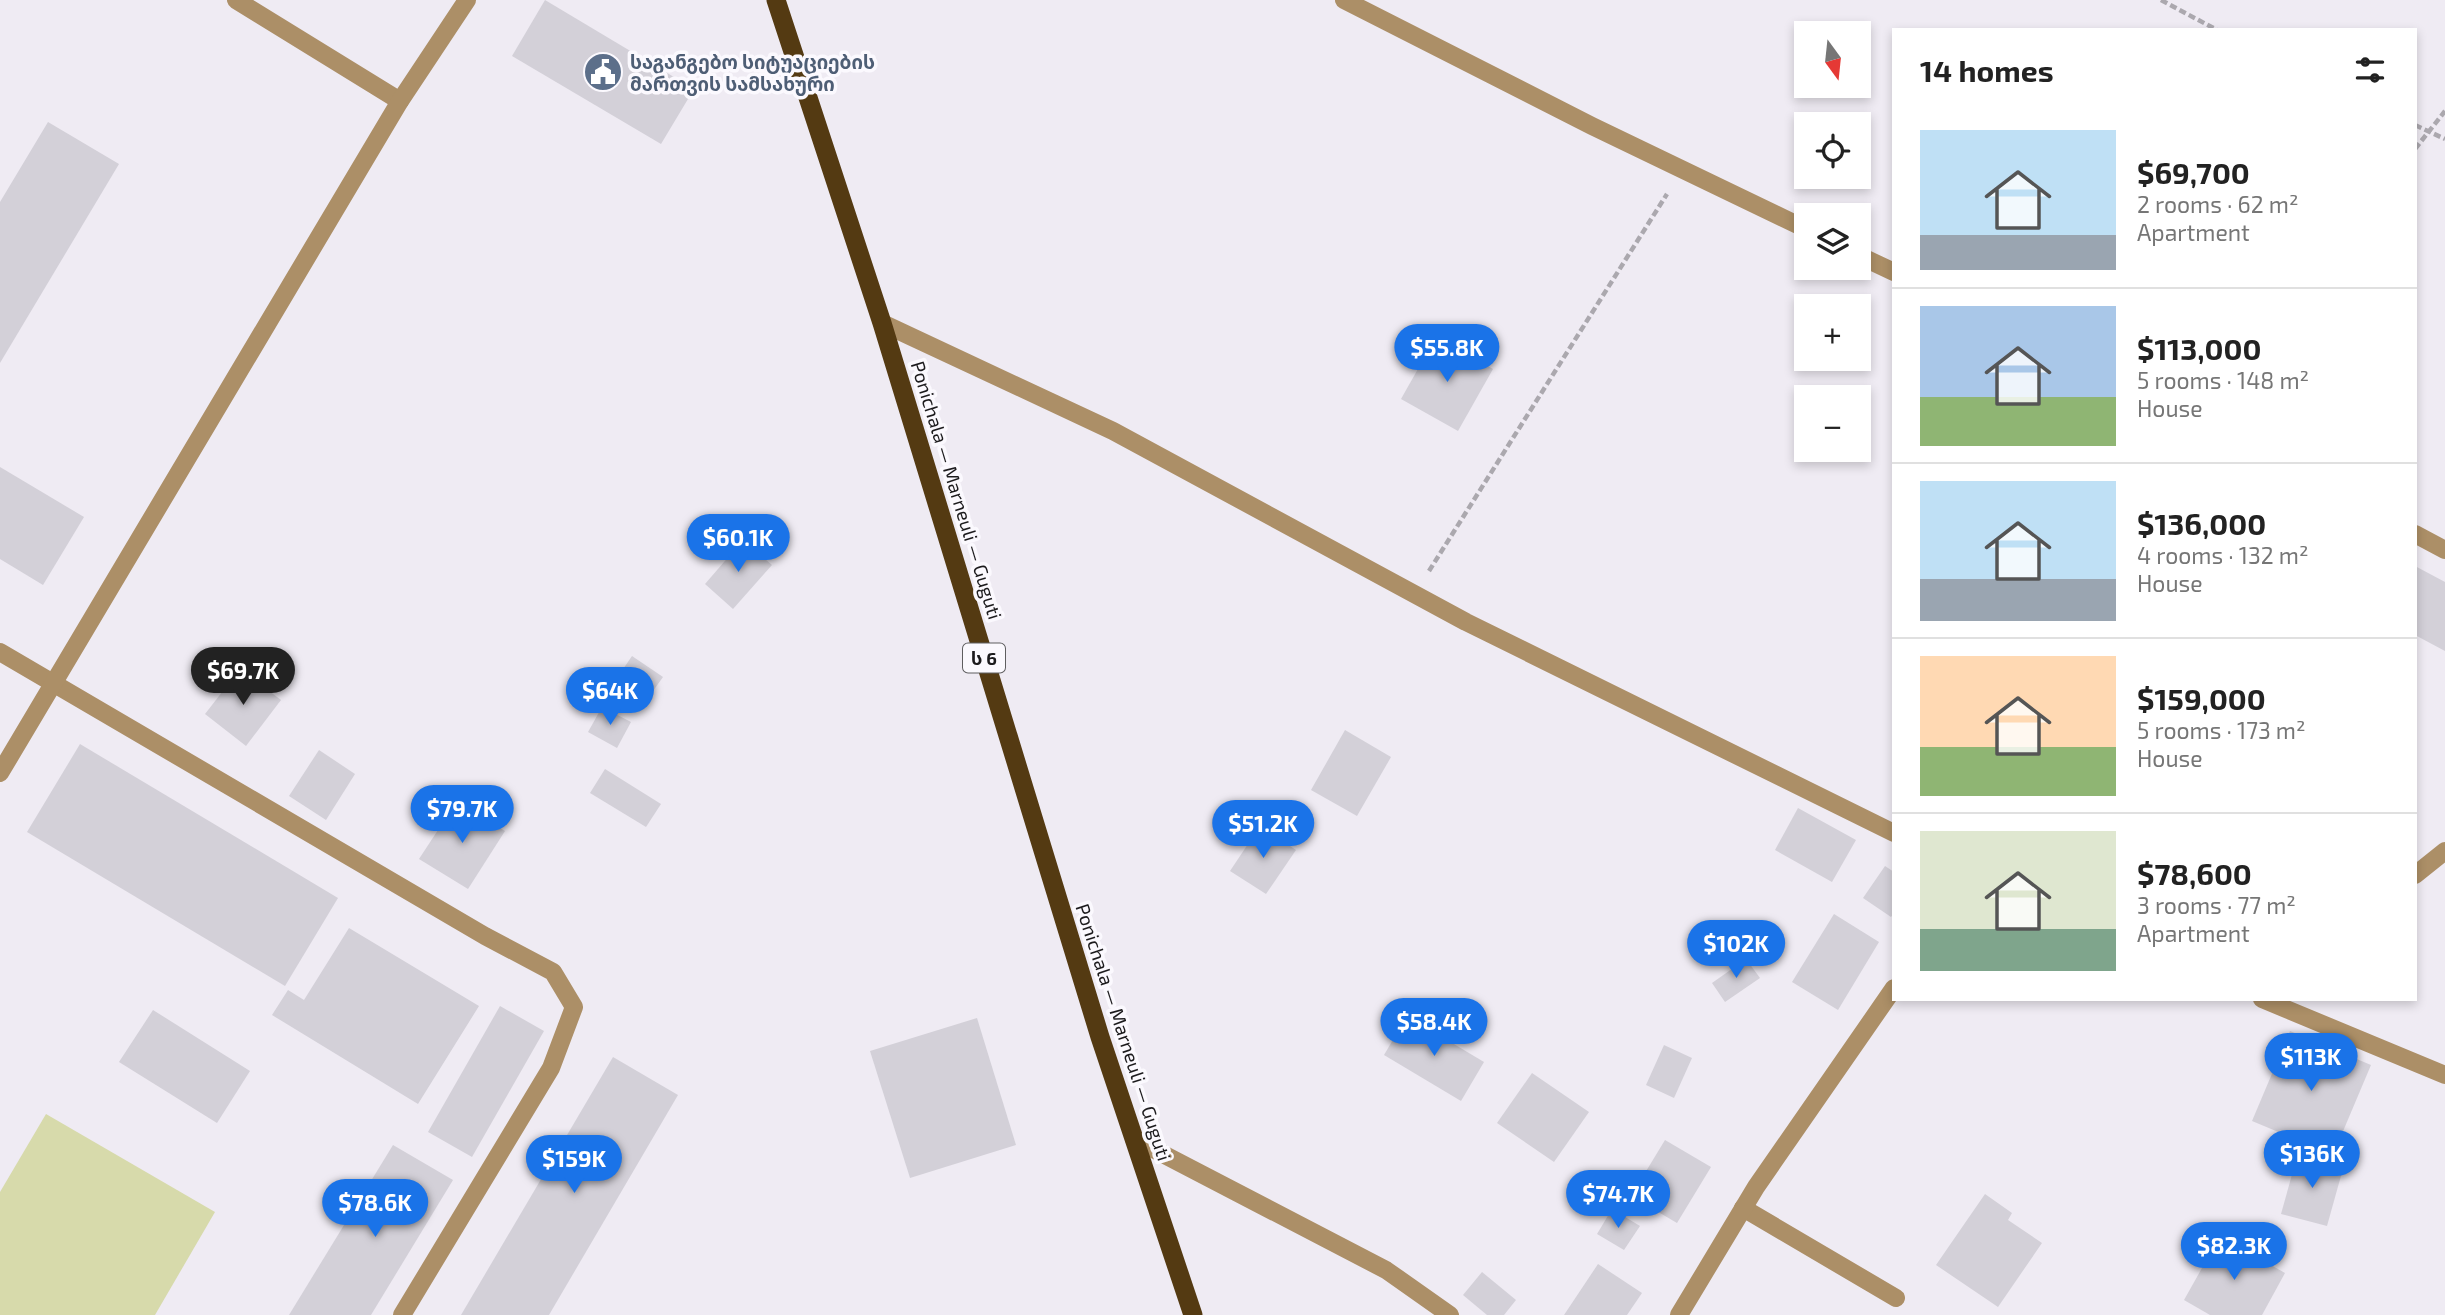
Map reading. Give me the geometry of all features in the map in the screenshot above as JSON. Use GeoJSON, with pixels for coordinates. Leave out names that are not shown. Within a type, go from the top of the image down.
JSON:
{"type":"FeatureCollection","features":[{"type":"Feature","properties":{"kind":"highway","name":"Ponichala — Marneuli — Guguti"},"geometry":{"type":"LineString","coordinates":[[776,0],[882,323],[1092,1011],[1193,1315]]}},
{"type":"Feature","properties":{"kind":"street"},"geometry":{"type":"LineString","coordinates":[[236,0],[400,101]]}},
{"type":"Feature","properties":{"kind":"street"},"geometry":{"type":"LineString","coordinates":[[0,774],[400,101],[467,0]]}},
{"type":"Feature","properties":{"kind":"street"},"geometry":{"type":"LineString","coordinates":[[1344,0],[1794,223]]}},
{"type":"Feature","properties":{"kind":"street"},"geometry":{"type":"LineString","coordinates":[[1871,261],[1892,271]]}},
{"type":"Feature","properties":{"kind":"street"},"geometry":{"type":"LineString","coordinates":[[882,323],[1113,430],[1414,594],[1657,718],[1892,832]]}},
{"type":"Feature","properties":{"kind":"street"},"geometry":{"type":"LineString","coordinates":[[2417,535],[2445,550]]}},
{"type":"Feature","properties":{"kind":"street"},"geometry":{"type":"LineString","coordinates":[[0,652],[485,936],[553,972],[573,1007],[551,1068],[402,1315]]}},
{"type":"Feature","properties":{"kind":"street"},"geometry":{"type":"LineString","coordinates":[[2417,873],[2445,851]]}},
{"type":"Feature","properties":{"kind":"street"},"geometry":{"type":"LineString","coordinates":[[1679,1315],[1743,1209],[1892,991]]}},
{"type":"Feature","properties":{"kind":"street"},"geometry":{"type":"LineString","coordinates":[[2271,1001],[2445,1075]]}},
{"type":"Feature","properties":{"kind":"street"},"geometry":{"type":"LineString","coordinates":[[1134,1139],[1386,1270],[1450,1315]]}},
{"type":"Feature","properties":{"kind":"street"},"geometry":{"type":"LineString","coordinates":[[1743,1209],[1896,1298]]}},
{"type":"Feature","properties":{"kind":"path"},"geometry":{"type":"LineString","coordinates":[[2161,0],[2213,28]]}},
{"type":"Feature","properties":{"kind":"path"},"geometry":{"type":"LineString","coordinates":[[2417,147],[2445,111]]}},
{"type":"Feature","properties":{"kind":"path"},"geometry":{"type":"LineString","coordinates":[[2417,126],[2445,139]]}},
{"type":"Feature","properties":{"kind":"path"},"geometry":{"type":"LineString","coordinates":[[1414,594],[1682,170]]}},
{"type":"Feature","properties":{"kind":"green space"},"geometry":{"type":"Polygon","coordinates":[[[46,1114],[215,1212],[155,1315],[0,1315],[0,1192],[46,1114]]]}},
{"type":"Feature","properties":{"kind":"building","name":"საგანგებო სიტუაციების მართვის სამსახური"},"geometry":{"type":"Polygon","coordinates":[[[545,0],[694,89],[661,144],[512,56],[545,0]]]}},
{"type":"Feature","properties":{"kind":"building"},"geometry":{"type":"Polygon","coordinates":[[[48,122],[119,164],[0,363],[0,202],[48,122]]]}},
{"type":"Feature","properties":{"kind":"building"},"geometry":{"type":"Polygon","coordinates":[[[1436,337],[1493,369],[1458,431],[1401,399],[1436,337]]]}},
{"type":"Feature","properties":{"kind":"building"},"geometry":{"type":"Polygon","coordinates":[[[0,467],[84,517],[43,585],[0,559],[0,467]]]}},
{"type":"Feature","properties":{"kind":"building"},"geometry":{"type":"Polygon","coordinates":[[[743,540],[772,565],[733,609],[705,584],[743,540]]]}},
{"type":"Feature","properties":{"kind":"building"},"geometry":{"type":"Polygon","coordinates":[[[2417,567],[2445,582],[2445,651],[2417,636],[2417,567]]]}},
{"type":"Feature","properties":{"kind":"building"},"geometry":{"type":"Polygon","coordinates":[[[632,656],[663,677],[648,698],[617,678],[632,656]]]}},
{"type":"Feature","properties":{"kind":"building"},"geometry":{"type":"Polygon","coordinates":[[[240,669],[281,700],[246,746],[205,714],[240,669]]]}},
{"type":"Feature","properties":{"kind":"building"},"geometry":{"type":"Polygon","coordinates":[[[602,707],[631,722],[617,748],[588,732],[602,707]]]}},
{"type":"Feature","properties":{"kind":"building"},"geometry":{"type":"Polygon","coordinates":[[[1345,730],[1391,757],[1357,816],[1311,790],[1345,730]]]}},
{"type":"Feature","properties":{"kind":"building"},"geometry":{"type":"Polygon","coordinates":[[[80,744],[338,898],[285,986],[27,832],[80,744]]]}},
{"type":"Feature","properties":{"kind":"building"},"geometry":{"type":"Polygon","coordinates":[[[319,750],[355,774],[326,820],[289,796],[319,750]]]}},
{"type":"Feature","properties":{"kind":"building"},"geometry":{"type":"Polygon","coordinates":[[[605,769],[661,804],[646,827],[590,793],[605,769]]]}},
{"type":"Feature","properties":{"kind":"building"},"geometry":{"type":"Polygon","coordinates":[[[457,801],[505,831],[468,889],[419,859],[457,801]]]}},
{"type":"Feature","properties":{"kind":"building"},"geometry":{"type":"Polygon","coordinates":[[[1798,808],[1856,840],[1832,882],[1775,850],[1798,808]]]}},
{"type":"Feature","properties":{"kind":"building"},"geometry":{"type":"Polygon","coordinates":[[[1260,826],[1296,850],[1266,894],[1230,871],[1260,826]]]}},
{"type":"Feature","properties":{"kind":"building"},"geometry":{"type":"Polygon","coordinates":[[[1885,866],[1892,871],[1891,917],[1863,898],[1885,866]]]}},
{"type":"Feature","properties":{"kind":"building"},"geometry":{"type":"Polygon","coordinates":[[[1834,914],[1879,942],[1838,1010],[1792,982],[1834,914]]]}},
{"type":"Feature","properties":{"kind":"building"},"geometry":{"type":"Polygon","coordinates":[[[349,928],[479,1006],[418,1104],[272,1015],[288,990],[304,1000],[349,928]]]}},
{"type":"Feature","properties":{"kind":"building"},"geometry":{"type":"Polygon","coordinates":[[[1746,959],[1760,978],[1725,1002],[1712,983],[1746,959]]]}},
{"type":"Feature","properties":{"kind":"building"},"geometry":{"type":"Polygon","coordinates":[[[500,1006],[544,1031],[472,1157],[428,1132],[500,1006]]]}},
{"type":"Feature","properties":{"kind":"building"},"geometry":{"type":"Polygon","coordinates":[[[153,1010],[250,1071],[217,1123],[119,1062],[153,1010]]]}},
{"type":"Feature","properties":{"kind":"building"},"geometry":{"type":"Polygon","coordinates":[[[1407,1016],[1484,1062],[1461,1101],[1384,1055],[1407,1016]]]}},
{"type":"Feature","properties":{"kind":"building"},"geometry":{"type":"Polygon","coordinates":[[[977,1018],[1016,1145],[910,1178],[870,1051],[977,1018]]]}},
{"type":"Feature","properties":{"kind":"building"},"geometry":{"type":"Polygon","coordinates":[[[2290,1031],[2371,1065],[2333,1155],[2252,1121],[2290,1031]]]}},
{"type":"Feature","properties":{"kind":"building"},"geometry":{"type":"Polygon","coordinates":[[[1664,1045],[1692,1058],[1674,1098],[1646,1085],[1664,1045]]]}},
{"type":"Feature","properties":{"kind":"building"},"geometry":{"type":"Polygon","coordinates":[[[613,1057],[678,1095],[549,1315],[461,1315],[613,1057]]]}},
{"type":"Feature","properties":{"kind":"building"},"geometry":{"type":"Polygon","coordinates":[[[1532,1073],[1589,1112],[1554,1162],[1497,1123],[1532,1073]]]}},
{"type":"Feature","properties":{"kind":"building"},"geometry":{"type":"Polygon","coordinates":[[[1665,1140],[1711,1167],[1677,1223],[1631,1196],[1665,1140]]]}},
{"type":"Feature","properties":{"kind":"building"},"geometry":{"type":"Polygon","coordinates":[[[393,1145],[453,1180],[371,1315],[289,1315],[393,1145]]]}},
{"type":"Feature","properties":{"kind":"building"},"geometry":{"type":"Polygon","coordinates":[[[2298,1153],[2344,1165],[2327,1226],[2281,1214],[2298,1153]]]}},
{"type":"Feature","properties":{"kind":"building"},"geometry":{"type":"Polygon","coordinates":[[[1985,1194],[2012,1213],[2008,1220],[2042,1243],[1998,1307],[1936,1265],[1985,1194]]]}},
{"type":"Feature","properties":{"kind":"building"},"geometry":{"type":"Polygon","coordinates":[[[1612,1209],[1640,1226],[1624,1250],[1597,1234],[1612,1209]]]}},
{"type":"Feature","properties":{"kind":"building"},"geometry":{"type":"Polygon","coordinates":[[[2220,1236],[2285,1273],[2262,1315],[2210,1315],[2184,1300],[2220,1236]]]}},
{"type":"Feature","properties":{"kind":"building"},"geometry":{"type":"Polygon","coordinates":[[[1598,1264],[1642,1293],[1627,1315],[1564,1315],[1598,1264]]]}},
{"type":"Feature","properties":{"kind":"building"},"geometry":{"type":"Polygon","coordinates":[[[1482,1272],[1516,1300],[1504,1315],[1487,1315],[1463,1295],[1482,1272]]]}},
{"type":"Feature","properties":{"kind":"place","name":"საგანგებო სიტუაციების მართვის სამსახური"},"geometry":{"type":"Point","coordinates":[603,72]}}]}
